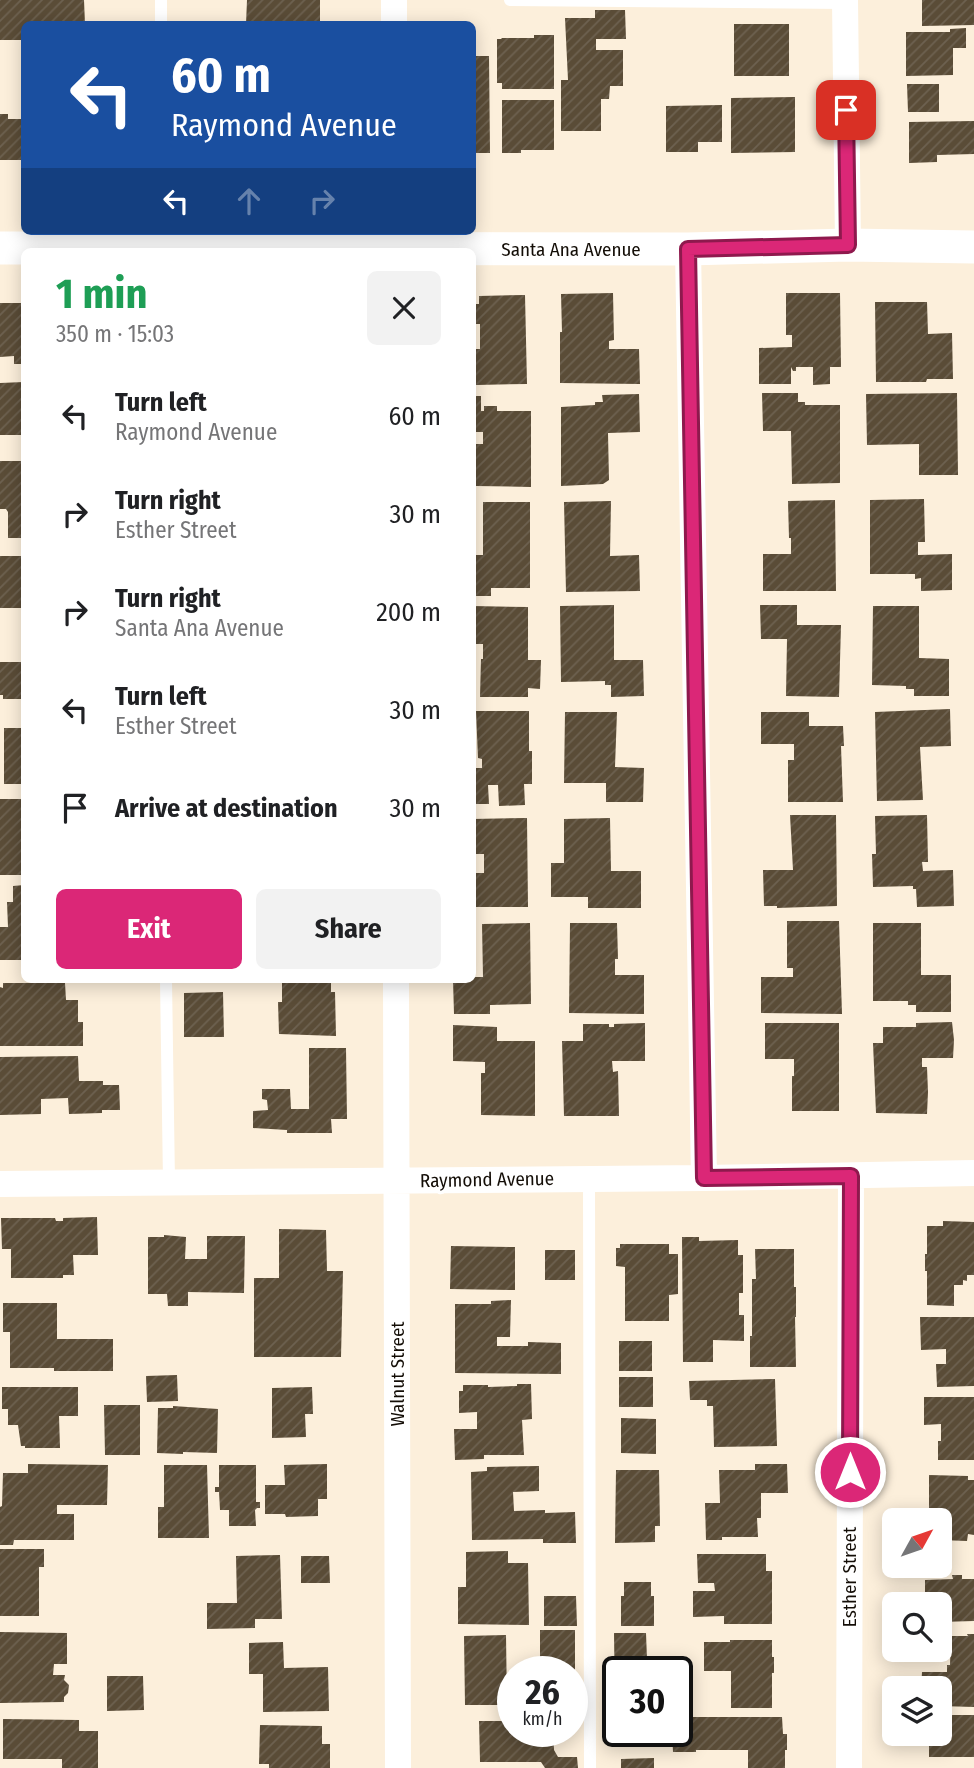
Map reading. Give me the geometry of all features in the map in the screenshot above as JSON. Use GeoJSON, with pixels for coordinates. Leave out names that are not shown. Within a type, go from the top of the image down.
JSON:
{"type":"FeatureCollection","features":[{"type":"Feature","properties":{"kind":"street"},"geometry":{"type":"LineString","coordinates":[[394,0],[394,21]]}},
{"type":"Feature","properties":{"kind":"street"},"geometry":{"type":"LineString","coordinates":[[845,1],[848,245]]}},
{"type":"Feature","properties":{"kind":"street","name":"Santa Ana Avenue"},"geometry":{"type":"LineString","coordinates":[[0,248],[160,244],[394,244],[688,249],[848,245],[974,247]]}},
{"type":"Feature","properties":{"kind":"street"},"geometry":{"type":"LineString","coordinates":[[688,249],[704,1178]]}},
{"type":"Feature","properties":{"kind":"street","name":"Walnut Street"},"geometry":{"type":"LineString","coordinates":[[396,983],[398,1768]]}},
{"type":"Feature","properties":{"kind":"street","name":"Raymond Avenue"},"geometry":{"type":"LineString","coordinates":[[0,1184],[974,1173]]}},
{"type":"Feature","properties":{"kind":"street","name":"Esther Street"},"geometry":{"type":"LineString","coordinates":[[849,1768],[851,1176]]}},
{"type":"Feature","properties":{"kind":"lane"},"geometry":{"type":"LineString","coordinates":[[161,0],[161,21]]}},
{"type":"Feature","properties":{"kind":"lane"},"geometry":{"type":"LineString","coordinates":[[510,0],[845,1]]}},
{"type":"Feature","properties":{"kind":"lane"},"geometry":{"type":"LineString","coordinates":[[166,983],[169,1182]]}},
{"type":"Feature","properties":{"kind":"lane"},"geometry":{"type":"LineString","coordinates":[[589,1178],[590,1768]]}},
{"type":"Feature","properties":{"kind":"building"},"geometry":{"type":"Polygon","coordinates":[[[0,0],[84,0],[85,21],[21,21],[21,40],[0,40],[0,0]]]}},
{"type":"Feature","properties":{"kind":"building"},"geometry":{"type":"Polygon","coordinates":[[[247,0],[320,0],[320,21],[246,21],[247,0]]]}},
{"type":"Feature","properties":{"kind":"building"},"geometry":{"type":"Polygon","coordinates":[[[922,0],[974,0],[974,25],[922,26],[922,0]]]}},
{"type":"Feature","properties":{"kind":"building"},"geometry":{"type":"Polygon","coordinates":[[[595,10],[625,10],[626,39],[596,39],[596,50],[623,50],[623,86],[610,86],[609,99],[601,99],[601,131],[561,131],[561,80],[568,80],[565,18],[595,18],[595,10]]]}},
{"type":"Feature","properties":{"kind":"building"},"geometry":{"type":"Polygon","coordinates":[[[734,24],[789,24],[789,76],[734,76],[734,24]]]}},
{"type":"Feature","properties":{"kind":"building"},"geometry":{"type":"Polygon","coordinates":[[[966,28],[966,48],[953,48],[953,75],[906,76],[906,32],[950,32],[950,29],[966,28]]]}},
{"type":"Feature","properties":{"kind":"building"},"geometry":{"type":"Polygon","coordinates":[[[534,35],[554,35],[554,89],[502,89],[502,83],[497,83],[497,39],[534,38],[534,35]]]}},
{"type":"Feature","properties":{"kind":"building"},"geometry":{"type":"Polygon","coordinates":[[[476,56],[489,56],[490,153],[476,153],[476,56]]]}},
{"type":"Feature","properties":{"kind":"building"},"geometry":{"type":"Polygon","coordinates":[[[907,84],[939,84],[939,112],[908,112],[907,84]]]}},
{"type":"Feature","properties":{"kind":"building"},"geometry":{"type":"Polygon","coordinates":[[[795,97],[795,152],[731,153],[731,98],[795,97]]]}},
{"type":"Feature","properties":{"kind":"building"},"geometry":{"type":"Polygon","coordinates":[[[502,100],[554,100],[554,150],[502,153],[502,100]]]}},
{"type":"Feature","properties":{"kind":"building"},"geometry":{"type":"Polygon","coordinates":[[[722,105],[722,142],[698,142],[698,152],[666,152],[666,106],[722,105]]]}},
{"type":"Feature","properties":{"kind":"building"},"geometry":{"type":"Polygon","coordinates":[[[0,114],[8,114],[8,119],[21,119],[21,160],[0,160],[0,114]]]}},
{"type":"Feature","properties":{"kind":"building"},"geometry":{"type":"Polygon","coordinates":[[[974,121],[974,154],[937,155],[937,162],[909,163],[909,122],[974,121]]]}},
{"type":"Feature","properties":{"kind":"building"},"geometry":{"type":"Polygon","coordinates":[[[613,293],[614,340],[609,341],[609,349],[639,349],[640,384],[560,383],[561,294],[613,293]]]}},
{"type":"Feature","properties":{"kind":"building"},"geometry":{"type":"Polygon","coordinates":[[[786,293],[840,293],[841,367],[830,367],[830,384],[813,385],[813,367],[796,367],[796,371],[793,371],[791,367],[791,384],[759,384],[759,348],[792,347],[792,335],[786,335],[786,293]]]}},
{"type":"Feature","properties":{"kind":"building"},"geometry":{"type":"Polygon","coordinates":[[[525,295],[527,384],[476,385],[476,349],[480,349],[480,324],[476,324],[476,304],[479,304],[479,296],[525,295]]]}},
{"type":"Feature","properties":{"kind":"building"},"geometry":{"type":"Polygon","coordinates":[[[875,302],[927,302],[928,334],[952,333],[953,379],[876,382],[875,302]]]}},
{"type":"Feature","properties":{"kind":"building"},"geometry":{"type":"Polygon","coordinates":[[[0,303],[21,303],[21,364],[14,364],[14,356],[0,357],[0,303]]]}},
{"type":"Feature","properties":{"kind":"building"},"geometry":{"type":"Polygon","coordinates":[[[21,382],[21,435],[0,435],[0,383],[21,382]]]}},
{"type":"Feature","properties":{"kind":"building"},"geometry":{"type":"Polygon","coordinates":[[[762,393],[798,393],[798,402],[805,402],[805,405],[840,405],[840,483],[792,484],[791,431],[763,431],[762,393]]]}},
{"type":"Feature","properties":{"kind":"building"},"geometry":{"type":"Polygon","coordinates":[[[957,393],[958,475],[919,475],[919,444],[867,445],[866,394],[957,393]]]}},
{"type":"Feature","properties":{"kind":"building"},"geometry":{"type":"Polygon","coordinates":[[[639,394],[640,432],[608,433],[609,480],[603,484],[561,486],[561,407],[595,405],[595,402],[603,402],[602,395],[639,394]]]}},
{"type":"Feature","properties":{"kind":"building"},"geometry":{"type":"Polygon","coordinates":[[[476,396],[481,396],[481,411],[484,411],[484,406],[497,406],[497,411],[531,411],[531,487],[476,486],[476,444],[483,444],[483,432],[476,432],[476,396]]]}},
{"type":"Feature","properties":{"kind":"building"},"geometry":{"type":"Polygon","coordinates":[[[0,461],[21,461],[21,538],[8,538],[8,512],[6,509],[0,509],[0,461]]]}},
{"type":"Feature","properties":{"kind":"building"},"geometry":{"type":"Polygon","coordinates":[[[924,499],[925,542],[918,542],[918,555],[952,554],[952,590],[921,591],[921,578],[915,579],[915,574],[870,574],[870,500],[924,499]]]}},
{"type":"Feature","properties":{"kind":"building"},"geometry":{"type":"Polygon","coordinates":[[[835,500],[836,591],[763,591],[763,554],[791,554],[788,501],[835,500]]]}},
{"type":"Feature","properties":{"kind":"building"},"geometry":{"type":"Polygon","coordinates":[[[611,501],[610,556],[639,555],[640,591],[566,592],[564,502],[611,501]]]}},
{"type":"Feature","properties":{"kind":"building"},"geometry":{"type":"Polygon","coordinates":[[[483,502],[530,502],[530,588],[491,588],[491,596],[476,596],[476,555],[483,555],[483,502]]]}},
{"type":"Feature","properties":{"kind":"building"},"geometry":{"type":"Polygon","coordinates":[[[0,556],[21,556],[21,608],[0,608],[0,556]]]}},
{"type":"Feature","properties":{"kind":"building"},"geometry":{"type":"Polygon","coordinates":[[[614,605],[614,660],[643,660],[644,696],[611,697],[611,685],[605,685],[605,681],[561,682],[560,606],[614,605]]]}},
{"type":"Feature","properties":{"kind":"building"},"geometry":{"type":"Polygon","coordinates":[[[760,605],[797,605],[797,625],[841,625],[839,697],[786,696],[787,639],[761,639],[760,605]]]}},
{"type":"Feature","properties":{"kind":"building"},"geometry":{"type":"Polygon","coordinates":[[[476,606],[528,607],[528,660],[541,660],[540,689],[528,688],[528,697],[480,697],[483,644],[476,644],[476,606]]]}},
{"type":"Feature","properties":{"kind":"building"},"geometry":{"type":"Polygon","coordinates":[[[873,606],[919,606],[919,658],[949,659],[949,696],[914,696],[914,689],[906,689],[906,686],[872,685],[873,606]]]}},
{"type":"Feature","properties":{"kind":"building"},"geometry":{"type":"Polygon","coordinates":[[[0,662],[21,662],[21,699],[3,699],[3,695],[0,695],[0,662]]]}},
{"type":"Feature","properties":{"kind":"building"},"geometry":{"type":"Polygon","coordinates":[[[950,709],[951,746],[920,747],[923,800],[877,801],[875,712],[950,709]]]}},
{"type":"Feature","properties":{"kind":"building"},"geometry":{"type":"Polygon","coordinates":[[[476,711],[529,711],[532,784],[524,784],[525,805],[499,806],[498,785],[488,785],[489,804],[476,804],[476,768],[482,768],[482,759],[478,758],[476,711]]]}},
{"type":"Feature","properties":{"kind":"building"},"geometry":{"type":"Polygon","coordinates":[[[565,712],[617,712],[615,767],[644,768],[643,802],[606,802],[606,783],[564,783],[565,712]]]}},
{"type":"Feature","properties":{"kind":"building"},"geometry":{"type":"Polygon","coordinates":[[[761,712],[809,712],[809,726],[843,726],[843,802],[788,802],[788,760],[794,760],[794,744],[761,744],[761,712]]]}},
{"type":"Feature","properties":{"kind":"building"},"geometry":{"type":"Polygon","coordinates":[[[4,728],[21,728],[21,784],[4,784],[4,728]]]}},
{"type":"Feature","properties":{"kind":"building"},"geometry":{"type":"Polygon","coordinates":[[[0,799],[21,799],[21,875],[0,875],[0,799]]]}},
{"type":"Feature","properties":{"kind":"building"},"geometry":{"type":"Polygon","coordinates":[[[790,815],[836,815],[837,906],[764,906],[763,870],[793,870],[790,815]]]}},
{"type":"Feature","properties":{"kind":"building"},"geometry":{"type":"Polygon","coordinates":[[[927,815],[928,862],[922,862],[923,871],[953,870],[954,906],[917,907],[916,889],[913,889],[913,886],[873,887],[875,816],[927,815]]]}},
{"type":"Feature","properties":{"kind":"building"},"geometry":{"type":"Polygon","coordinates":[[[527,818],[528,907],[476,907],[476,873],[484,873],[484,854],[476,854],[476,819],[527,818]]]}},
{"type":"Feature","properties":{"kind":"building"},"geometry":{"type":"Polygon","coordinates":[[[610,818],[611,871],[641,871],[641,908],[588,908],[588,897],[551,897],[551,863],[564,863],[564,819],[610,818]]]}},
{"type":"Feature","properties":{"kind":"building"},"geometry":{"type":"Polygon","coordinates":[[[21,885],[21,960],[0,960],[0,927],[8,927],[7,902],[13,902],[13,886],[21,885]]]}},
{"type":"Feature","properties":{"kind":"building"},"geometry":{"type":"Polygon","coordinates":[[[787,921],[839,921],[842,1014],[761,1013],[761,977],[793,977],[793,968],[787,968],[787,921]]]}},
{"type":"Feature","properties":{"kind":"building"},"geometry":{"type":"Polygon","coordinates":[[[530,923],[531,1004],[490,1005],[490,1014],[454,1014],[453,983],[476,983],[476,977],[483,977],[482,924],[530,923]]]}},
{"type":"Feature","properties":{"kind":"building"},"geometry":{"type":"Polygon","coordinates":[[[570,923],[617,923],[618,959],[615,959],[615,975],[644,975],[644,1014],[569,1013],[570,923]]]}},
{"type":"Feature","properties":{"kind":"building"},"geometry":{"type":"Polygon","coordinates":[[[873,923],[921,923],[921,975],[951,975],[951,1012],[916,1012],[916,1005],[908,1005],[908,1001],[873,1001],[873,923]]]}},
{"type":"Feature","properties":{"kind":"building"},"geometry":{"type":"Polygon","coordinates":[[[3,983],[65,983],[66,1000],[78,1000],[78,1022],[83,1022],[83,1046],[0,1046],[0,987],[3,988],[3,983]]]}},
{"type":"Feature","properties":{"kind":"building"},"geometry":{"type":"Polygon","coordinates":[[[282,983],[331,983],[331,992],[335,992],[336,1036],[279,1034],[278,1002],[282,1002],[282,983]]]}},
{"type":"Feature","properties":{"kind":"building"},"geometry":{"type":"Polygon","coordinates":[[[223,992],[224,1037],[184,1037],[184,993],[223,992]]]}},
{"type":"Feature","properties":{"kind":"building"},"geometry":{"type":"Polygon","coordinates":[[[952,1022],[953,1058],[922,1058],[922,1067],[927,1067],[927,1114],[876,1113],[873,1043],[883,1043],[883,1027],[916,1027],[916,1023],[952,1022]]]}},
{"type":"Feature","properties":{"kind":"building"},"geometry":{"type":"Polygon","coordinates":[[[645,1023],[645,1061],[612,1061],[613,1072],[618,1071],[619,1116],[564,1116],[562,1041],[583,1041],[583,1024],[609,1024],[609,1027],[614,1027],[614,1024],[645,1023]]]}},
{"type":"Feature","properties":{"kind":"building"},"geometry":{"type":"Polygon","coordinates":[[[765,1023],[839,1023],[839,1111],[792,1111],[794,1059],[765,1059],[765,1023]]]}},
{"type":"Feature","properties":{"kind":"building"},"geometry":{"type":"Polygon","coordinates":[[[453,1025],[497,1027],[497,1041],[535,1041],[535,1116],[481,1115],[481,1073],[485,1073],[485,1062],[453,1061],[453,1025]]]}},
{"type":"Feature","properties":{"kind":"building"},"geometry":{"type":"Polygon","coordinates":[[[309,1048],[346,1048],[347,1119],[331,1119],[332,1133],[287,1133],[287,1130],[253,1128],[253,1111],[268,1110],[267,1100],[262,1099],[262,1089],[290,1089],[291,1109],[309,1109],[309,1048]]]}},
{"type":"Feature","properties":{"kind":"building"},"geometry":{"type":"Polygon","coordinates":[[[78,1056],[79,1081],[103,1081],[103,1085],[119,1085],[120,1110],[69,1114],[68,1098],[41,1099],[41,1114],[0,1115],[0,1057],[78,1056]]]}},
{"type":"Feature","properties":{"kind":"building"},"geometry":{"type":"Polygon","coordinates":[[[97,1217],[98,1255],[73,1255],[74,1275],[63,1275],[63,1278],[11,1278],[11,1249],[2,1249],[1,1218],[55,1218],[56,1221],[63,1221],[63,1218],[97,1217]]]}},
{"type":"Feature","properties":{"kind":"building"},"geometry":{"type":"Polygon","coordinates":[[[943,1221],[974,1222],[974,1275],[967,1275],[967,1281],[963,1280],[963,1285],[954,1285],[954,1306],[927,1305],[927,1226],[943,1226],[943,1221]]]}},
{"type":"Feature","properties":{"kind":"building"},"geometry":{"type":"Polygon","coordinates":[[[279,1229],[326,1230],[327,1271],[343,1271],[341,1357],[254,1357],[254,1278],[279,1278],[279,1229]]]}},
{"type":"Feature","properties":{"kind":"building"},"geometry":{"type":"Polygon","coordinates":[[[207,1236],[245,1236],[244,1293],[188,1292],[188,1306],[168,1306],[167,1294],[148,1294],[148,1237],[186,1237],[185,1259],[207,1259],[207,1236]]]}},
{"type":"Feature","properties":{"kind":"building"},"geometry":{"type":"Polygon","coordinates":[[[682,1237],[699,1237],[699,1241],[738,1240],[738,1255],[743,1255],[743,1293],[739,1293],[739,1315],[744,1315],[744,1341],[713,1340],[713,1362],[683,1362],[682,1237]]]}},
{"type":"Feature","properties":{"kind":"building"},"geometry":{"type":"Polygon","coordinates":[[[620,1244],[669,1244],[669,1254],[678,1254],[678,1294],[669,1295],[669,1321],[625,1321],[625,1267],[616,1266],[616,1248],[620,1248],[620,1244]]]}},
{"type":"Feature","properties":{"kind":"building"},"geometry":{"type":"Polygon","coordinates":[[[451,1246],[515,1247],[515,1290],[450,1289],[451,1246]]]}},
{"type":"Feature","properties":{"kind":"building"},"geometry":{"type":"Polygon","coordinates":[[[755,1249],[794,1249],[796,1367],[750,1367],[752,1279],[756,1279],[755,1249]]]}},
{"type":"Feature","properties":{"kind":"building"},"geometry":{"type":"Polygon","coordinates":[[[545,1250],[575,1250],[575,1280],[545,1280],[545,1250]]]}},
{"type":"Feature","properties":{"kind":"building"},"geometry":{"type":"Polygon","coordinates":[[[511,1300],[510,1337],[497,1337],[497,1346],[528,1346],[528,1342],[561,1343],[561,1374],[455,1373],[455,1304],[491,1304],[491,1301],[511,1300]]]}},
{"type":"Feature","properties":{"kind":"building"},"geometry":{"type":"Polygon","coordinates":[[[3,1303],[57,1303],[57,1339],[113,1339],[113,1371],[10,1368],[10,1332],[3,1332],[3,1303]]]}},
{"type":"Feature","properties":{"kind":"building"},"geometry":{"type":"Polygon","coordinates":[[[920,1317],[974,1317],[974,1386],[937,1387],[936,1364],[946,1364],[946,1349],[921,1350],[920,1317]]]}},
{"type":"Feature","properties":{"kind":"building"},"geometry":{"type":"Polygon","coordinates":[[[619,1341],[652,1341],[652,1371],[619,1371],[619,1341]]]}},
{"type":"Feature","properties":{"kind":"building"},"geometry":{"type":"Polygon","coordinates":[[[177,1375],[178,1401],[147,1402],[146,1376],[177,1375]]]}},
{"type":"Feature","properties":{"kind":"building"},"geometry":{"type":"Polygon","coordinates":[[[619,1377],[653,1377],[653,1407],[619,1407],[619,1377]]]}},
{"type":"Feature","properties":{"kind":"building"},"geometry":{"type":"Polygon","coordinates":[[[775,1379],[777,1446],[714,1447],[713,1406],[707,1406],[707,1400],[690,1400],[689,1381],[775,1379]]]}},
{"type":"Feature","properties":{"kind":"building"},"geometry":{"type":"Polygon","coordinates":[[[531,1384],[532,1419],[522,1420],[524,1455],[484,1455],[484,1459],[455,1460],[454,1429],[477,1429],[477,1412],[459,1413],[459,1391],[463,1391],[463,1385],[488,1387],[531,1384]]]}},
{"type":"Feature","properties":{"kind":"building"},"geometry":{"type":"Polygon","coordinates":[[[2,1387],[78,1387],[78,1416],[59,1416],[60,1448],[21,1446],[18,1425],[8,1425],[8,1409],[2,1409],[2,1387]]]}},
{"type":"Feature","properties":{"kind":"building"},"geometry":{"type":"Polygon","coordinates":[[[312,1387],[313,1414],[305,1414],[306,1437],[272,1438],[272,1388],[312,1387]]]}},
{"type":"Feature","properties":{"kind":"building"},"geometry":{"type":"Polygon","coordinates":[[[924,1397],[974,1397],[974,1460],[938,1460],[941,1424],[924,1425],[924,1397]]]}},
{"type":"Feature","properties":{"kind":"building"},"geometry":{"type":"Polygon","coordinates":[[[104,1405],[140,1405],[140,1455],[105,1455],[104,1405]]]}},
{"type":"Feature","properties":{"kind":"building"},"geometry":{"type":"Polygon","coordinates":[[[173,1406],[218,1409],[217,1453],[157,1453],[158,1408],[173,1406]]]}},
{"type":"Feature","properties":{"kind":"building"},"geometry":{"type":"Polygon","coordinates":[[[621,1418],[656,1419],[656,1454],[621,1453],[621,1418]]]}},
{"type":"Feature","properties":{"kind":"building"},"geometry":{"type":"Polygon","coordinates":[[[28,1464],[108,1465],[107,1505],[57,1505],[57,1514],[74,1514],[74,1540],[14,1540],[13,1545],[0,1545],[3,1473],[28,1473],[28,1464]]]}},
{"type":"Feature","properties":{"kind":"building"},"geometry":{"type":"Polygon","coordinates":[[[327,1464],[327,1499],[318,1499],[318,1516],[286,1517],[285,1514],[265,1514],[265,1485],[285,1485],[284,1465],[327,1464]]]}},
{"type":"Feature","properties":{"kind":"building"},"geometry":{"type":"Polygon","coordinates":[[[755,1464],[787,1464],[788,1493],[761,1493],[761,1518],[757,1518],[758,1537],[706,1540],[705,1503],[720,1503],[719,1470],[755,1470],[755,1464]]]}},
{"type":"Feature","properties":{"kind":"building"},"geometry":{"type":"Polygon","coordinates":[[[164,1465],[207,1465],[209,1538],[158,1538],[158,1507],[164,1507],[164,1465]]]}},
{"type":"Feature","properties":{"kind":"building"},"geometry":{"type":"Polygon","coordinates":[[[219,1465],[256,1465],[256,1502],[260,1502],[260,1508],[255,1510],[256,1526],[229,1526],[229,1510],[220,1510],[219,1492],[215,1492],[215,1487],[219,1487],[219,1465]]]}},
{"type":"Feature","properties":{"kind":"building"},"geometry":{"type":"Polygon","coordinates":[[[539,1466],[539,1491],[513,1492],[514,1511],[575,1512],[576,1543],[543,1543],[543,1539],[472,1540],[471,1472],[487,1471],[487,1467],[539,1466]]]}},
{"type":"Feature","properties":{"kind":"building"},"geometry":{"type":"Polygon","coordinates":[[[616,1470],[659,1470],[660,1526],[655,1526],[655,1542],[615,1543],[616,1470]]]}},
{"type":"Feature","properties":{"kind":"building"},"geometry":{"type":"Polygon","coordinates":[[[929,1475],[968,1476],[968,1480],[974,1480],[974,1535],[968,1534],[967,1541],[952,1540],[952,1508],[929,1508],[929,1475]]]}},
{"type":"Feature","properties":{"kind":"building"},"geometry":{"type":"Polygon","coordinates":[[[0,1549],[44,1549],[44,1567],[39,1567],[39,1616],[0,1616],[0,1549]]]}},
{"type":"Feature","properties":{"kind":"building"},"geometry":{"type":"Polygon","coordinates":[[[508,1551],[508,1563],[528,1563],[529,1625],[458,1624],[458,1587],[466,1587],[466,1552],[508,1551]]]}},
{"type":"Feature","properties":{"kind":"building"},"geometry":{"type":"Polygon","coordinates":[[[697,1554],[766,1554],[766,1571],[772,1571],[772,1624],[724,1624],[724,1616],[693,1617],[693,1591],[715,1591],[714,1583],[698,1583],[697,1554]]]}},
{"type":"Feature","properties":{"kind":"building"},"geometry":{"type":"Polygon","coordinates":[[[280,1555],[282,1619],[255,1619],[255,1628],[207,1629],[207,1603],[237,1603],[236,1556],[280,1555]]]}},
{"type":"Feature","properties":{"kind":"building"},"geometry":{"type":"Polygon","coordinates":[[[301,1556],[329,1556],[330,1583],[301,1583],[301,1556]]]}},
{"type":"Feature","properties":{"kind":"building"},"geometry":{"type":"Polygon","coordinates":[[[952,1575],[962,1575],[962,1579],[974,1579],[974,1621],[952,1622],[952,1592],[925,1592],[925,1580],[953,1579],[952,1575]]]}},
{"type":"Feature","properties":{"kind":"building"},"geometry":{"type":"Polygon","coordinates":[[[624,1582],[651,1582],[654,1626],[621,1626],[624,1582]]]}},
{"type":"Feature","properties":{"kind":"building"},"geometry":{"type":"Polygon","coordinates":[[[544,1596],[576,1596],[577,1626],[544,1626],[544,1596]]]}},
{"type":"Feature","properties":{"kind":"building"},"geometry":{"type":"Polygon","coordinates":[[[540,1630],[575,1630],[575,1656],[540,1656],[540,1630]]]}},
{"type":"Feature","properties":{"kind":"building"},"geometry":{"type":"Polygon","coordinates":[[[0,1632],[67,1633],[67,1664],[54,1664],[53,1675],[65,1675],[64,1680],[69,1685],[64,1702],[0,1703],[0,1632]]]}},
{"type":"Feature","properties":{"kind":"building"},"geometry":{"type":"Polygon","coordinates":[[[614,1633],[646,1633],[647,1656],[614,1656],[614,1633]]]}},
{"type":"Feature","properties":{"kind":"building"},"geometry":{"type":"Polygon","coordinates":[[[967,1634],[974,1634],[974,1707],[952,1706],[952,1676],[922,1676],[922,1672],[947,1672],[947,1665],[952,1662],[952,1636],[968,1636],[967,1634]]]}},
{"type":"Feature","properties":{"kind":"building"},"geometry":{"type":"Polygon","coordinates":[[[506,1635],[506,1656],[497,1656],[497,1705],[465,1705],[464,1636],[506,1635]]]}},
{"type":"Feature","properties":{"kind":"building"},"geometry":{"type":"Polygon","coordinates":[[[772,1640],[772,1708],[731,1708],[731,1671],[704,1671],[704,1642],[772,1640]]]}},
{"type":"Feature","properties":{"kind":"building"},"geometry":{"type":"Polygon","coordinates":[[[283,1642],[284,1668],[328,1667],[329,1711],[263,1712],[263,1674],[249,1674],[249,1643],[283,1642]]]}},
{"type":"Feature","properties":{"kind":"building"},"geometry":{"type":"Polygon","coordinates":[[[107,1676],[143,1676],[144,1710],[107,1711],[107,1676]]]}},
{"type":"Feature","properties":{"kind":"building"},"geometry":{"type":"Polygon","coordinates":[[[952,1715],[974,1715],[974,1757],[929,1757],[929,1746],[952,1746],[952,1715]]]}},
{"type":"Feature","properties":{"kind":"building"},"geometry":{"type":"Polygon","coordinates":[[[693,1717],[782,1717],[783,1734],[787,1734],[785,1768],[748,1768],[748,1750],[673,1752],[673,1747],[693,1747],[693,1717]]]}},
{"type":"Feature","properties":{"kind":"building"},"geometry":{"type":"Polygon","coordinates":[[[3,1719],[79,1720],[79,1731],[98,1731],[98,1768],[62,1768],[62,1759],[3,1759],[3,1719]]]}},
{"type":"Feature","properties":{"kind":"building"},"geometry":{"type":"Polygon","coordinates":[[[479,1721],[497,1721],[497,1747],[554,1747],[558,1757],[577,1757],[578,1768],[545,1768],[541,1762],[480,1762],[479,1721]]]}},
{"type":"Feature","properties":{"kind":"building"},"geometry":{"type":"Polygon","coordinates":[[[260,1725],[322,1726],[322,1744],[330,1744],[330,1768],[269,1768],[269,1764],[259,1764],[260,1725]]]}},
{"type":"Feature","properties":{"kind":"building"},"geometry":{"type":"Polygon","coordinates":[[[654,1758],[654,1768],[621,1768],[621,1759],[654,1758]]]}},
{"type":"Feature","properties":{"kind":"route"},"geometry":{"type":"LineString","coordinates":[[846,110],[848,245],[688,249],[704,1178],[851,1176],[850,1472]]}}]}
